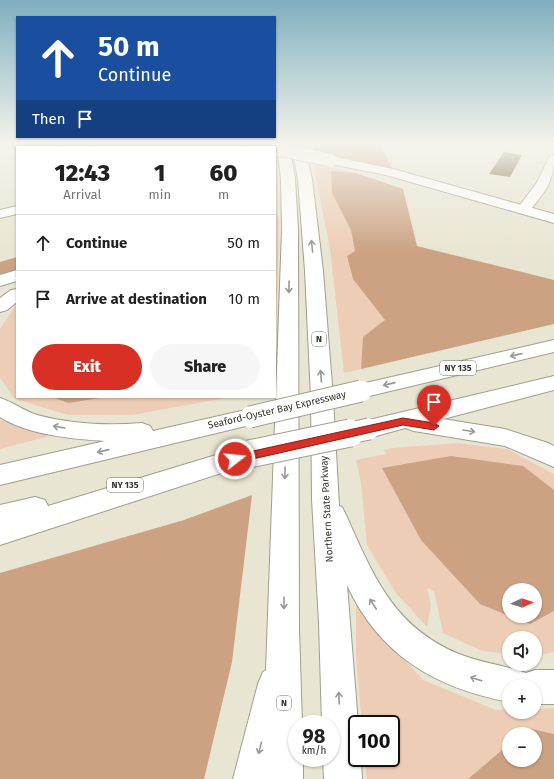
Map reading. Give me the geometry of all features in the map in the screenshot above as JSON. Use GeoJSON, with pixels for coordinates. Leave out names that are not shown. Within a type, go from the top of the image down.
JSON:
{"type":"FeatureCollection","features":[{"type":"Feature","properties":{"kind":"main road","name":"Northern State Parkway"},"geometry":{"type":"LineString","coordinates":[[305,179],[314,271],[322,398],[325,499],[335,623],[343,779]]}},
{"type":"Feature","properties":{"kind":"main road"},"geometry":{"type":"LineString","coordinates":[[414,179],[554,219]]}},
{"type":"Feature","properties":{"kind":"main road"},"geometry":{"type":"LineString","coordinates":[[523,210],[544,179]]}},
{"type":"Feature","properties":{"kind":"main road","name":"N"},"geometry":{"type":"LineString","coordinates":[[282,183],[290,230],[283,628],[284,779]]}},
{"type":"Feature","properties":{"kind":"main road"},"geometry":{"type":"LineString","coordinates":[[0,214],[16,210]]}},
{"type":"Feature","properties":{"kind":"main road"},"geometry":{"type":"LineString","coordinates":[[0,281],[16,275]]}},
{"type":"Feature","properties":{"kind":"main road"},"geometry":{"type":"LineString","coordinates":[[0,306],[16,295]]}},
{"type":"Feature","properties":{"kind":"main road"},"geometry":{"type":"LineString","coordinates":[[276,342],[287,364]]}},
{"type":"Feature","properties":{"kind":"main road","name":"Seaford-Oyster Bay Expressway"},"geometry":{"type":"LineString","coordinates":[[0,475],[554,346]]}},
{"type":"Feature","properties":{"kind":"main road","name":"NY 135"},"geometry":{"type":"LineString","coordinates":[[0,516],[249,454],[403,422],[554,383]]}},
{"type":"Feature","properties":{"kind":"main road"},"geometry":{"type":"LineString","coordinates":[[0,406],[19,417],[46,425],[82,431],[128,434],[250,417]]}},
{"type":"Feature","properties":{"kind":"main road"},"geometry":{"type":"LineString","coordinates":[[403,422],[496,436],[519,442],[554,458]]}},
{"type":"Feature","properties":{"kind":"main road"},"geometry":{"type":"LineString","coordinates":[[0,533],[249,454]]}},
{"type":"Feature","properties":{"kind":"main road"},"geometry":{"type":"LineString","coordinates":[[325,499],[368,595],[380,615],[402,637],[425,655],[457,672],[487,682],[502,684]]}},
{"type":"Feature","properties":{"kind":"main road"},"geometry":{"type":"LineString","coordinates":[[252,779],[273,696],[283,628]]}},
{"type":"Feature","properties":{"kind":"main road"},"geometry":{"type":"LineString","coordinates":[[542,687],[554,687]]}},
{"type":"Feature","properties":{"kind":"shaded area"},"geometry":{"type":"Polygon","coordinates":[[[316,179],[331,179],[332,193],[351,230],[355,251],[378,309],[386,320],[364,337],[361,369],[344,373],[330,248],[316,179]]]}},
{"type":"Feature","properties":{"kind":"shaded area"},"geometry":{"type":"Polygon","coordinates":[[[331,179],[375,179],[403,189],[417,246],[554,280],[554,324],[361,369],[363,337],[385,320],[353,279],[347,256],[355,251],[351,230],[332,193],[331,179]]]}},
{"type":"Feature","properties":{"kind":"shaded area"},"geometry":{"type":"Polygon","coordinates":[[[276,211],[279,220],[276,328],[276,211]]]}},
{"type":"Feature","properties":{"kind":"shaded area"},"geometry":{"type":"Polygon","coordinates":[[[16,257],[16,270],[0,278],[0,262],[16,257]]]}},
{"type":"Feature","properties":{"kind":"shaded area"},"geometry":{"type":"Polygon","coordinates":[[[16,307],[16,398],[226,398],[132,415],[69,415],[15,399],[0,378],[0,329],[16,307]]]}},
{"type":"Feature","properties":{"kind":"shaded area"},"geometry":{"type":"Polygon","coordinates":[[[55,398],[100,398],[68,403],[55,398]]]}},
{"type":"Feature","properties":{"kind":"shaded area"},"geometry":{"type":"Polygon","coordinates":[[[0,420],[48,432],[46,437],[0,449],[0,420]]]}},
{"type":"Feature","properties":{"kind":"shaded area"},"geometry":{"type":"Polygon","coordinates":[[[458,443],[507,449],[554,474],[554,652],[542,655],[542,631],[502,631],[502,653],[482,651],[443,633],[434,591],[427,588],[431,605],[427,627],[396,593],[367,545],[361,482],[356,460],[386,454],[384,450],[392,448],[458,443]]]}},
{"type":"Feature","properties":{"kind":"shaded area"},"geometry":{"type":"Polygon","coordinates":[[[451,456],[523,466],[554,490],[554,611],[542,618],[542,583],[502,583],[502,613],[480,604],[421,540],[382,468],[451,456]]]}},
{"type":"Feature","properties":{"kind":"shaded area"},"geometry":{"type":"Polygon","coordinates":[[[252,495],[232,662],[204,779],[0,779],[0,573],[184,520],[252,495]]]}},
{"type":"Feature","properties":{"kind":"shaded area"},"geometry":{"type":"Polygon","coordinates":[[[356,600],[371,623],[423,680],[496,710],[502,710],[502,719],[542,719],[542,709],[554,708],[554,734],[542,731],[542,727],[502,727],[502,750],[468,779],[367,779],[366,767],[400,767],[400,715],[361,715],[356,657],[356,600]]]}},
{"type":"Feature","properties":{"kind":"shaded area"},"geometry":{"type":"Polygon","coordinates":[[[542,731],[554,734],[554,779],[468,779],[502,750],[502,767],[542,767],[542,731]]]}},
{"type":"Feature","properties":{"kind":"route"},"geometry":{"type":"LineString","coordinates":[[235,459],[249,454],[403,422],[434,426]]}}]}
